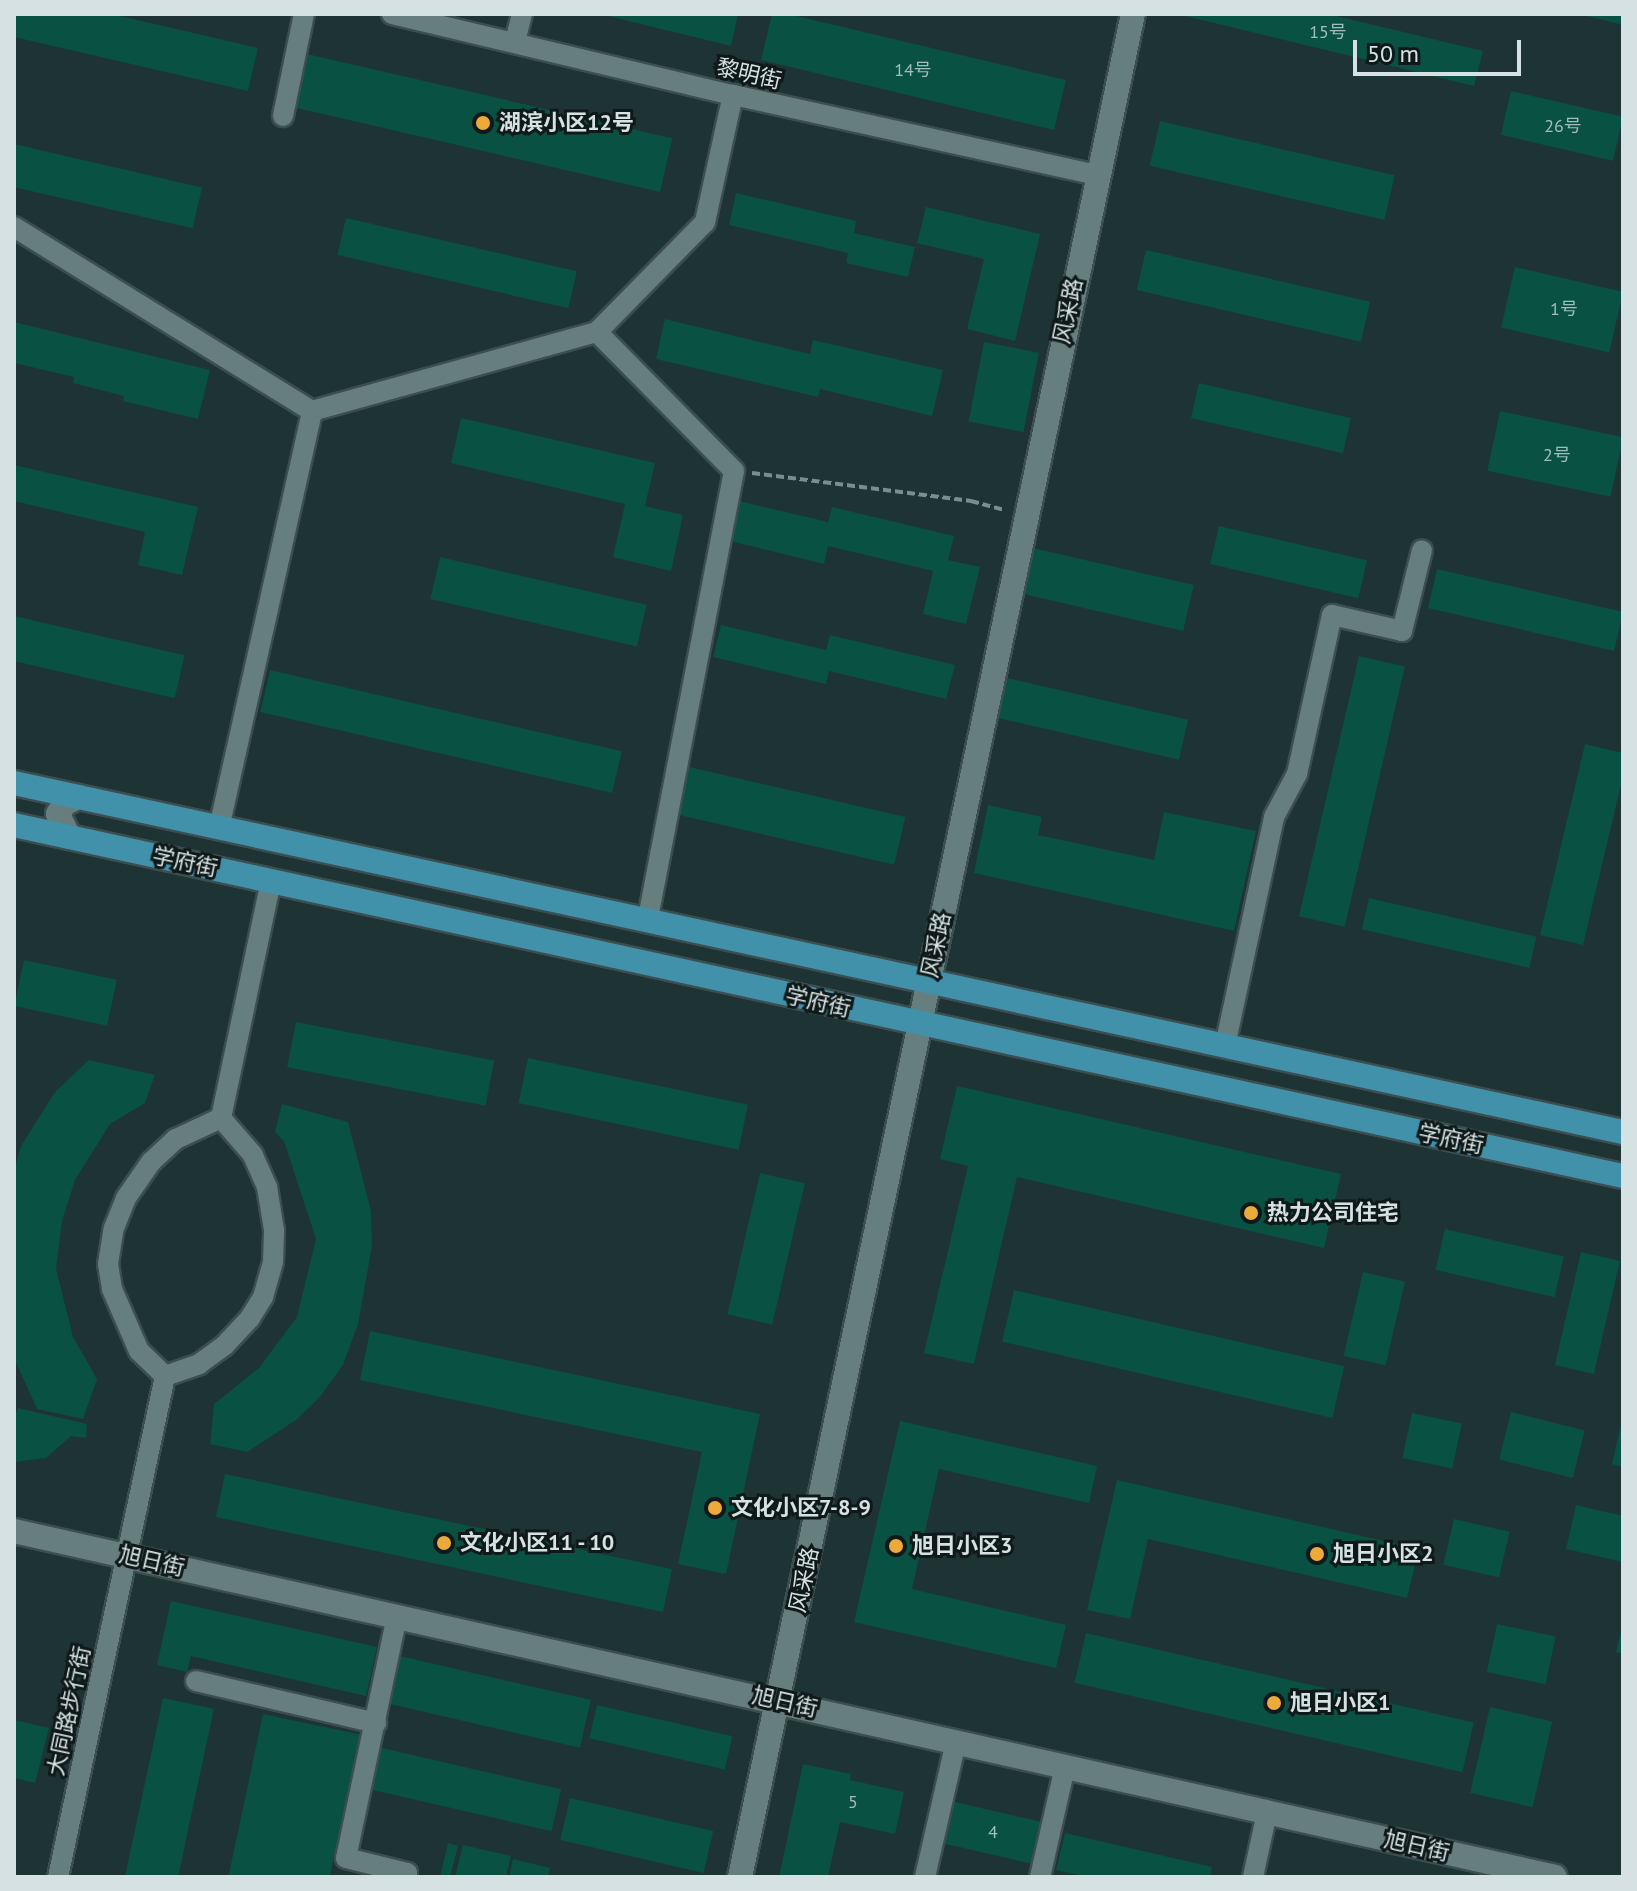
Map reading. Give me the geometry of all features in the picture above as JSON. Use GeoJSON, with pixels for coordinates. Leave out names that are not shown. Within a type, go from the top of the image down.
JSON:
{"type":"FeatureCollection","features":[{"type":"Feature","properties":{"kind":"main road","name":"风采路"},"geometry":{"type":"LineString","coordinates":[[740,1877],[1133,14]]}},
{"type":"Feature","properties":{"kind":"main road","name":"学府街"},"geometry":{"type":"LineString","coordinates":[[14,783],[1623,1132]]}},
{"type":"Feature","properties":{"kind":"main road"},"geometry":{"type":"LineString","coordinates":[[69,837],[58,814],[64,804],[78,797]]}},
{"type":"Feature","properties":{"kind":"main road","name":"学府街"},"geometry":{"type":"LineString","coordinates":[[14,825],[1623,1176]]}},
{"type":"Feature","properties":{"kind":"main road","name":"旭日街"},"geometry":{"type":"LineString","coordinates":[[14,1531],[1267,1812],[1469,1868],[1555,1877]]}},
{"type":"Feature","properties":{"kind":"street"},"geometry":{"type":"LineString","coordinates":[[283,116],[304,14]]}},
{"type":"Feature","properties":{"kind":"street","name":"黎明街"},"geometry":{"type":"LineString","coordinates":[[392,14],[733,95],[1097,175]]}},
{"type":"Feature","properties":{"kind":"street"},"geometry":{"type":"LineString","coordinates":[[515,42],[522,14]]}},
{"type":"Feature","properties":{"kind":"street"},"geometry":{"type":"LineString","coordinates":[[14,227],[312,411],[597,332],[705,222],[733,95]]}},
{"type":"Feature","properties":{"kind":"street"},"geometry":{"type":"LineString","coordinates":[[597,332],[734,471],[647,921]]}},
{"type":"Feature","properties":{"kind":"street"},"geometry":{"type":"LineString","coordinates":[[219,828],[312,411]]}},
{"type":"Feature","properties":{"kind":"street"},"geometry":{"type":"LineString","coordinates":[[1225,1046],[1274,817],[1297,774],[1332,615],[1402,631],[1422,550]]}},
{"type":"Feature","properties":{"kind":"street"},"geometry":{"type":"LineString","coordinates":[[221,1118],[271,881]]}},
{"type":"Feature","properties":{"kind":"street"},"geometry":{"type":"LineString","coordinates":[[221,1118],[253,1155],[267,1187],[274,1230],[273,1262],[263,1297],[250,1318],[224,1346],[199,1364],[165,1376],[139,1351],[112,1289],[108,1264],[114,1228],[126,1198],[151,1162],[176,1139],[221,1118]]}},
{"type":"Feature","properties":{"kind":"street","name":"大同路步行街"},"geometry":{"type":"LineString","coordinates":[[58,1877],[165,1376]]}},
{"type":"Feature","properties":{"kind":"street"},"geometry":{"type":"LineString","coordinates":[[397,1616],[346,1858],[407,1873],[406,1877]]}},
{"type":"Feature","properties":{"kind":"street"},"geometry":{"type":"LineString","coordinates":[[196,1681],[376,1723]]}},
{"type":"Feature","properties":{"kind":"street"},"geometry":{"type":"LineString","coordinates":[[925,1877],[956,1742]]}},
{"type":"Feature","properties":{"kind":"street"},"geometry":{"type":"LineString","coordinates":[[1040,1877],[1065,1767]]}},
{"type":"Feature","properties":{"kind":"street"},"geometry":{"type":"LineString","coordinates":[[1253,1877],[1267,1812]]}},
{"type":"Feature","properties":{"kind":"path"},"geometry":{"type":"LineString","coordinates":[[734,471],[971,501],[1026,515]]}},
{"type":"Feature","properties":{"kind":"building"},"geometry":{"type":"Polygon","coordinates":[[[14,14],[112,14],[258,48],[248,91],[14,37],[14,14]]]}},
{"type":"Feature","properties":{"kind":"building"},"geometry":{"type":"Polygon","coordinates":[[[600,14],[738,14],[731,46],[600,14]]]}},
{"type":"Feature","properties":{"kind":"building"},"geometry":{"type":"Polygon","coordinates":[[[772,14],[788,14],[1066,80],[1054,130],[761,60],[772,14]]]}},
{"type":"Feature","properties":{"kind":"building"},"geometry":{"type":"Polygon","coordinates":[[[1177,14],[1328,14],[1483,51],[1474,86],[1177,14]]]}},
{"type":"Feature","properties":{"kind":"building"},"geometry":{"type":"Polygon","coordinates":[[[1623,14],[1623,25],[1583,15],[1623,14]]]}},
{"type":"Feature","properties":{"kind":"building","name":"湖滨小区12号"},"geometry":{"type":"Polygon","coordinates":[[[307,54],[672,138],[660,192],[295,108],[307,54]]]}},
{"type":"Feature","properties":{"kind":"building"},"geometry":{"type":"Polygon","coordinates":[[[1511,91],[1623,117],[1613,161],[1501,135],[1511,91]]]}},
{"type":"Feature","properties":{"kind":"building"},"geometry":{"type":"Polygon","coordinates":[[[1160,121],[1395,175],[1384,220],[1150,166],[1160,121]]]}},
{"type":"Feature","properties":{"kind":"building"},"geometry":{"type":"Polygon","coordinates":[[[14,144],[202,187],[193,228],[14,187],[14,144]]]}},
{"type":"Feature","properties":{"kind":"building"},"geometry":{"type":"Polygon","coordinates":[[[736,193],[856,221],[854,233],[915,247],[908,277],[846,263],[848,253],[729,225],[736,193]]]}},
{"type":"Feature","properties":{"kind":"building"},"geometry":{"type":"Polygon","coordinates":[[[926,207],[1040,234],[1015,341],[967,329],[984,259],[917,243],[926,207]]]}},
{"type":"Feature","properties":{"kind":"building"},"geometry":{"type":"Polygon","coordinates":[[[346,218],[577,271],[568,308],[337,255],[346,218]]]}},
{"type":"Feature","properties":{"kind":"building"},"geometry":{"type":"Polygon","coordinates":[[[1146,250],[1370,302],[1361,342],[1137,290],[1146,250]]]}},
{"type":"Feature","properties":{"kind":"building"},"geometry":{"type":"Polygon","coordinates":[[[1515,267],[1623,292],[1609,352],[1501,327],[1515,267]]]}},
{"type":"Feature","properties":{"kind":"building"},"geometry":{"type":"Polygon","coordinates":[[[665,319],[810,354],[813,340],[943,370],[932,416],[820,389],[818,397],[656,359],[665,319]]]}},
{"type":"Feature","properties":{"kind":"building"},"geometry":{"type":"Polygon","coordinates":[[[14,322],[210,370],[198,419],[123,401],[124,396],[73,383],[74,377],[14,363],[14,322]]]}},
{"type":"Feature","properties":{"kind":"building"},"geometry":{"type":"Polygon","coordinates":[[[984,342],[1039,353],[1024,432],[969,422],[984,342]]]}},
{"type":"Feature","properties":{"kind":"building"},"geometry":{"type":"Polygon","coordinates":[[[1199,383],[1351,418],[1343,453],[1191,418],[1199,383]]]}},
{"type":"Feature","properties":{"kind":"building"},"geometry":{"type":"Polygon","coordinates":[[[1500,411],[1623,437],[1611,497],[1487,471],[1500,411]]]}},
{"type":"Feature","properties":{"kind":"building"},"geometry":{"type":"Polygon","coordinates":[[[461,418],[655,463],[645,506],[683,515],[671,571],[613,557],[625,504],[451,463],[461,418]]]}},
{"type":"Feature","properties":{"kind":"building"},"geometry":{"type":"Polygon","coordinates":[[[14,465],[198,507],[182,575],[138,565],[145,532],[14,501],[14,465]]]}},
{"type":"Feature","properties":{"kind":"building"},"geometry":{"type":"Polygon","coordinates":[[[739,501],[828,522],[832,507],[954,536],[948,560],[980,567],[966,624],[923,614],[933,571],[828,546],[824,564],[730,541],[739,501]]]}},
{"type":"Feature","properties":{"kind":"building"},"geometry":{"type":"Polygon","coordinates":[[[1219,526],[1367,560],[1358,598],[1210,564],[1219,526]]]}},
{"type":"Feature","properties":{"kind":"building"},"geometry":{"type":"Polygon","coordinates":[[[1033,548],[1194,585],[1183,631],[1022,594],[1033,548]]]}},
{"type":"Feature","properties":{"kind":"building"},"geometry":{"type":"Polygon","coordinates":[[[440,557],[647,605],[637,647],[430,599],[440,557]]]}},
{"type":"Feature","properties":{"kind":"building"},"geometry":{"type":"Polygon","coordinates":[[[1437,569],[1623,612],[1614,651],[1428,608],[1437,569]]]}},
{"type":"Feature","properties":{"kind":"building"},"geometry":{"type":"Polygon","coordinates":[[[14,616],[185,655],[175,698],[14,661],[14,616]]]}},
{"type":"Feature","properties":{"kind":"building"},"geometry":{"type":"Polygon","coordinates":[[[721,625],[826,650],[830,635],[955,665],[946,699],[829,671],[826,684],[713,657],[721,625]]]}},
{"type":"Feature","properties":{"kind":"building"},"geometry":{"type":"Polygon","coordinates":[[[1359,656],[1405,667],[1345,927],[1299,916],[1359,656]]]}},
{"type":"Feature","properties":{"kind":"building"},"geometry":{"type":"Polygon","coordinates":[[[270,670],[622,751],[612,793],[260,712],[270,670]]]}},
{"type":"Feature","properties":{"kind":"building"},"geometry":{"type":"Polygon","coordinates":[[[1003,677],[1188,720],[1179,760],[994,717],[1003,677]]]}},
{"type":"Feature","properties":{"kind":"building"},"geometry":{"type":"Polygon","coordinates":[[[1585,744],[1623,753],[1623,776],[1583,945],[1540,935],[1585,744]]]}},
{"type":"Feature","properties":{"kind":"building"},"geometry":{"type":"Polygon","coordinates":[[[689,767],[905,817],[894,865],[678,815],[689,767]]]}},
{"type":"Feature","properties":{"kind":"building"},"geometry":{"type":"Polygon","coordinates":[[[988,805],[1042,817],[1038,835],[1154,860],[1164,812],[1256,831],[1234,931],[974,873],[988,805]]]}},
{"type":"Feature","properties":{"kind":"building"},"geometry":{"type":"Polygon","coordinates":[[[1369,898],[1537,937],[1529,968],[1362,929],[1369,898]]]}},
{"type":"Feature","properties":{"kind":"building"},"geometry":{"type":"Polygon","coordinates":[[[24,960],[117,980],[107,1026],[14,1006],[24,960]]]}},
{"type":"Feature","properties":{"kind":"building"},"geometry":{"type":"Polygon","coordinates":[[[296,1022],[494,1061],[486,1106],[287,1067],[296,1022]]]}},
{"type":"Feature","properties":{"kind":"building"},"geometry":{"type":"Polygon","coordinates":[[[528,1058],[748,1105],[739,1150],[518,1103],[528,1058]]]}},
{"type":"Feature","properties":{"kind":"building"},"geometry":{"type":"Polygon","coordinates":[[[89,1060],[155,1075],[145,1103],[110,1124],[75,1180],[62,1221],[56,1269],[73,1337],[97,1379],[83,1419],[37,1409],[14,1358],[14,1171],[21,1146],[55,1092],[89,1060]]]}},
{"type":"Feature","properties":{"kind":"building","name":"热力公司住宅"},"geometry":{"type":"Polygon","coordinates":[[[957,1086],[1341,1174],[1324,1248],[1017,1177],[974,1364],[924,1353],[968,1166],[940,1159],[957,1086]]]}},
{"type":"Feature","properties":{"kind":"building"},"geometry":{"type":"Polygon","coordinates":[[[282,1104],[348,1122],[371,1211],[372,1246],[358,1324],[343,1365],[319,1398],[296,1420],[247,1452],[210,1444],[214,1404],[259,1368],[297,1317],[316,1239],[284,1141],[275,1132],[282,1104]]]}},
{"type":"Feature","properties":{"kind":"building"},"geometry":{"type":"Polygon","coordinates":[[[760,1173],[805,1183],[772,1325],[727,1314],[760,1173]]]}},
{"type":"Feature","properties":{"kind":"building"},"geometry":{"type":"Polygon","coordinates":[[[1445,1229],[1564,1256],[1554,1297],[1436,1270],[1445,1229]]]}},
{"type":"Feature","properties":{"kind":"building"},"geometry":{"type":"Polygon","coordinates":[[[1581,1252],[1620,1261],[1594,1374],[1555,1365],[1581,1252]]]}},
{"type":"Feature","properties":{"kind":"building"},"geometry":{"type":"Polygon","coordinates":[[[1363,1272],[1405,1282],[1386,1365],[1344,1356],[1363,1272]]]}},
{"type":"Feature","properties":{"kind":"building"},"geometry":{"type":"Polygon","coordinates":[[[1014,1290],[1344,1366],[1332,1418],[1002,1342],[1014,1290]]]}},
{"type":"Feature","properties":{"kind":"building","name":"文化小区7-8-9"},"geometry":{"type":"Polygon","coordinates":[[[370,1331],[760,1414],[726,1574],[678,1564],[702,1452],[360,1380],[370,1331]]]}},
{"type":"Feature","properties":{"kind":"building"},"geometry":{"type":"Polygon","coordinates":[[[18,1408],[87,1424],[86,1438],[71,1436],[46,1458],[14,1462],[14,1417],[18,1408]]]}},
{"type":"Feature","properties":{"kind":"building"},"geometry":{"type":"Polygon","coordinates":[[[1511,1412],[1585,1430],[1573,1478],[1499,1460],[1511,1412]]]}},
{"type":"Feature","properties":{"kind":"building"},"geometry":{"type":"Polygon","coordinates":[[[1412,1413],[1462,1424],[1452,1469],[1402,1458],[1412,1413]]]}},
{"type":"Feature","properties":{"kind":"building"},"geometry":{"type":"Polygon","coordinates":[[[1623,1420],[1623,1467],[1612,1464],[1623,1420]]]}},
{"type":"Feature","properties":{"kind":"building","name":"旭日小区3"},"geometry":{"type":"Polygon","coordinates":[[[900,1421],[1097,1466],[1089,1503],[939,1469],[912,1589],[1066,1625],[1056,1668],[854,1622],[900,1421]]]}},
{"type":"Feature","properties":{"kind":"building","name":"文化小区11 - 10"},"geometry":{"type":"Polygon","coordinates":[[[225,1474],[672,1569],[663,1612],[216,1517],[225,1474]]]}},
{"type":"Feature","properties":{"kind":"building","name":"旭日小区2"},"geometry":{"type":"Polygon","coordinates":[[[1117,1480],[1419,1549],[1407,1598],[1148,1539],[1130,1619],[1087,1610],[1117,1480]]]}},
{"type":"Feature","properties":{"kind":"building"},"geometry":{"type":"Polygon","coordinates":[[[1576,1505],[1623,1516],[1623,1562],[1566,1549],[1576,1505]]]}},
{"type":"Feature","properties":{"kind":"building"},"geometry":{"type":"Polygon","coordinates":[[[1454,1519],[1510,1532],[1499,1578],[1443,1565],[1454,1519]]]}},
{"type":"Feature","properties":{"kind":"building"},"geometry":{"type":"Polygon","coordinates":[[[171,1601],[377,1647],[366,1696],[191,1656],[187,1672],[157,1665],[171,1601]]]}},
{"type":"Feature","properties":{"kind":"building"},"geometry":{"type":"Polygon","coordinates":[[[1497,1624],[1556,1636],[1546,1684],[1487,1672],[1497,1624]]]}},
{"type":"Feature","properties":{"kind":"building"},"geometry":{"type":"Polygon","coordinates":[[[1623,1627],[1623,1654],[1616,1652],[1623,1627]]]}},
{"type":"Feature","properties":{"kind":"building","name":"旭日小区1"},"geometry":{"type":"Polygon","coordinates":[[[1086,1633],[1474,1723],[1462,1772],[1075,1683],[1086,1633]]]}},
{"type":"Feature","properties":{"kind":"building"},"geometry":{"type":"Polygon","coordinates":[[[400,1656],[591,1700],[580,1748],[389,1704],[400,1656]]]}},
{"type":"Feature","properties":{"kind":"building"},"geometry":{"type":"Polygon","coordinates":[[[163,1698],[214,1709],[178,1877],[125,1877],[163,1698]]]}},
{"type":"Feature","properties":{"kind":"building"},"geometry":{"type":"Polygon","coordinates":[[[597,1705],[732,1736],[725,1769],[589,1738],[597,1705]]]}},
{"type":"Feature","properties":{"kind":"building"},"geometry":{"type":"Polygon","coordinates":[[[1490,1707],[1552,1721],[1533,1807],[1470,1793],[1490,1707]]]}},
{"type":"Feature","properties":{"kind":"building"},"geometry":{"type":"Polygon","coordinates":[[[263,1714],[360,1735],[330,1877],[228,1877],[263,1714]]]}},
{"type":"Feature","properties":{"kind":"building"},"geometry":{"type":"Polygon","coordinates":[[[14,1720],[49,1728],[35,1783],[14,1778],[14,1720]]]}},
{"type":"Feature","properties":{"kind":"building"},"geometry":{"type":"Polygon","coordinates":[[[378,1747],[561,1789],[552,1831],[368,1789],[378,1747]]]}},
{"type":"Feature","properties":{"kind":"building"},"geometry":{"type":"Polygon","coordinates":[[[803,1764],[851,1774],[850,1780],[904,1792],[895,1834],[840,1822],[828,1877],[779,1877],[803,1764]]]}},
{"type":"Feature","properties":{"kind":"building"},"geometry":{"type":"Polygon","coordinates":[[[570,1798],[713,1831],[704,1873],[560,1840],[570,1798]]]}},
{"type":"Feature","properties":{"kind":"building"},"geometry":{"type":"Polygon","coordinates":[[[951,1801],[1044,1822],[1034,1864],[941,1843],[951,1801]]]}},
{"type":"Feature","properties":{"kind":"building"},"geometry":{"type":"Polygon","coordinates":[[[1065,1833],[1212,1867],[1210,1877],[1087,1877],[1056,1870],[1065,1833]]]}},
{"type":"Feature","properties":{"kind":"building"},"geometry":{"type":"Polygon","coordinates":[[[448,1843],[458,1846],[450,1877],[440,1877],[448,1843]]]}},
{"type":"Feature","properties":{"kind":"building"},"geometry":{"type":"Polygon","coordinates":[[[463,1845],[511,1856],[506,1877],[455,1877],[463,1845]]]}},
{"type":"Feature","properties":{"kind":"building"},"geometry":{"type":"Polygon","coordinates":[[[513,1859],[550,1868],[548,1877],[509,1877],[513,1859]]]}},
{"type":"Feature","properties":{"kind":"place","name":"湖滨小区12号"},"geometry":{"type":"Point","coordinates":[483,123]}},
{"type":"Feature","properties":{"kind":"place","name":"热力公司住宅"},"geometry":{"type":"Point","coordinates":[1251,1213]}},
{"type":"Feature","properties":{"kind":"place","name":"文化小区7-8-9"},"geometry":{"type":"Point","coordinates":[715,1508]}},
{"type":"Feature","properties":{"kind":"place","name":"文化小区11 - 10"},"geometry":{"type":"Point","coordinates":[444,1543]}},
{"type":"Feature","properties":{"kind":"place","name":"旭日小区3"},"geometry":{"type":"Point","coordinates":[896,1546]}},
{"type":"Feature","properties":{"kind":"place","name":"旭日小区2"},"geometry":{"type":"Point","coordinates":[1317,1554]}},
{"type":"Feature","properties":{"kind":"place","name":"旭日小区1"},"geometry":{"type":"Point","coordinates":[1274,1703]}}]}
